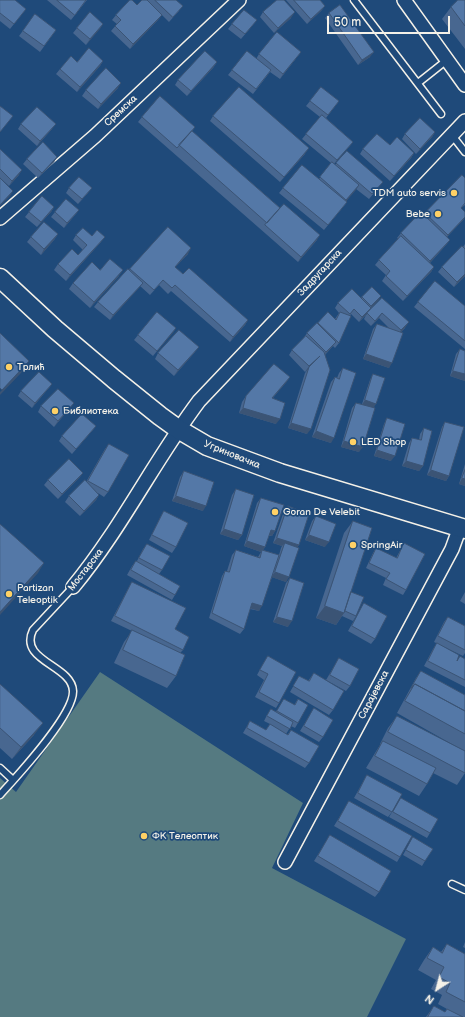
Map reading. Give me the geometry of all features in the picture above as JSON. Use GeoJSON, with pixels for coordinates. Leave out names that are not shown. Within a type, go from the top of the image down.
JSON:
{"type":"FeatureCollection","features":[{"type":"Feature","properties":{"kind":"main road","name":"Угриновачка"},"geometry":{"type":"LineString","coordinates":[[0,278],[55,329],[114,379],[178,429],[207,446],[268,469],[462,528]]}},
{"type":"Feature","properties":{"kind":"street","name":"Сремска"},"geometry":{"type":"LineString","coordinates":[[0,218],[95,136],[239,0]]}},
{"type":"Feature","properties":{"kind":"street"},"geometry":{"type":"LineString","coordinates":[[404,0],[465,85]]}},
{"type":"Feature","properties":{"kind":"street","name":"Задругарска"},"geometry":{"type":"LineString","coordinates":[[178,429],[199,401],[465,121]]}},
{"type":"Feature","properties":{"kind":"street","name":"Мостарска"},"geometry":{"type":"LineString","coordinates":[[74,587],[111,537],[178,429]]}},
{"type":"Feature","properties":{"kind":"street","name":"Сарајевска"},"geometry":{"type":"LineString","coordinates":[[285,862],[462,528]]}},
{"type":"Feature","properties":{"kind":"lane"},"geometry":{"type":"LineString","coordinates":[[354,0],[441,114]]}},
{"type":"Feature","properties":{"kind":"lane"},"geometry":{"type":"LineString","coordinates":[[418,83],[447,60]]}},
{"type":"Feature","properties":{"kind":"lane"},"geometry":{"type":"LineString","coordinates":[[451,134],[465,152]]}},
{"type":"Feature","properties":{"kind":"lane","name":"Мостарска"},"geometry":{"type":"LineString","coordinates":[[0,795],[42,746],[69,707],[73,692],[72,685],[66,677],[37,654],[32,648],[30,636],[33,630],[74,587]]}},
{"type":"Feature","properties":{"kind":"lane"},"geometry":{"type":"LineString","coordinates":[[0,768],[13,780]]}},
{"type":"Feature","properties":{"kind":"lane"},"geometry":{"type":"LineString","coordinates":[[452,884],[465,890]]}},
{"type":"Feature","properties":{"kind":"green space","name":"ФК Телеоптик"},"geometry":{"type":"Polygon","coordinates":[[[100,672],[303,803],[272,868],[406,939],[367,1017],[0,1017],[0,778],[16,792],[100,672]]]}},
{"type":"Feature","properties":{"kind":"building"},"geometry":{"type":"Polygon","coordinates":[[[0,0],[15,0],[26,9],[14,24],[0,13],[0,0]]]}},
{"type":"Feature","properties":{"kind":"building"},"geometry":{"type":"Polygon","coordinates":[[[57,0],[86,0],[75,15],[57,0]]]}},
{"type":"Feature","properties":{"kind":"building"},"geometry":{"type":"Polygon","coordinates":[[[130,0],[137,5],[142,0],[147,0],[162,15],[133,44],[115,26],[121,20],[116,15],[130,0]]]}},
{"type":"Feature","properties":{"kind":"building"},"geometry":{"type":"Polygon","coordinates":[[[155,0],[176,0],[183,6],[173,17],[155,0]]]}},
{"type":"Feature","properties":{"kind":"building"},"geometry":{"type":"Polygon","coordinates":[[[277,0],[284,0],[295,12],[278,28],[263,12],[277,0]]]}},
{"type":"Feature","properties":{"kind":"building"},"geometry":{"type":"Polygon","coordinates":[[[294,0],[320,0],[325,6],[311,19],[294,0]]]}},
{"type":"Feature","properties":{"kind":"building"},"geometry":{"type":"Polygon","coordinates":[[[458,0],[465,0],[465,26],[451,7],[458,0]]]}},
{"type":"Feature","properties":{"kind":"building"},"geometry":{"type":"Polygon","coordinates":[[[340,5],[374,52],[362,60],[329,13],[340,5]]]}},
{"type":"Feature","properties":{"kind":"building"},"geometry":{"type":"Polygon","coordinates":[[[244,10],[257,20],[245,34],[232,24],[244,10]]]}},
{"type":"Feature","properties":{"kind":"building"},"geometry":{"type":"Polygon","coordinates":[[[90,12],[103,24],[90,39],[77,28],[90,12]]]}},
{"type":"Feature","properties":{"kind":"building"},"geometry":{"type":"Polygon","coordinates":[[[35,14],[56,30],[44,46],[23,31],[35,14]]]}},
{"type":"Feature","properties":{"kind":"building"},"geometry":{"type":"Polygon","coordinates":[[[277,32],[301,52],[283,74],[259,54],[277,32]]]}},
{"type":"Feature","properties":{"kind":"building"},"geometry":{"type":"Polygon","coordinates":[[[89,48],[103,61],[80,87],[60,69],[71,56],[77,62],[89,48]]]}},
{"type":"Feature","properties":{"kind":"building"},"geometry":{"type":"Polygon","coordinates":[[[205,51],[217,62],[191,91],[178,80],[205,51]]]}},
{"type":"Feature","properties":{"kind":"building"},"geometry":{"type":"Polygon","coordinates":[[[247,51],[271,70],[256,89],[232,70],[247,51]]]}},
{"type":"Feature","properties":{"kind":"building"},"geometry":{"type":"Polygon","coordinates":[[[106,68],[121,83],[101,104],[86,90],[106,68]]]}},
{"type":"Feature","properties":{"kind":"building"},"geometry":{"type":"Polygon","coordinates":[[[239,87],[309,148],[284,177],[213,116],[239,87]]]}},
{"type":"Feature","properties":{"kind":"building"},"geometry":{"type":"Polygon","coordinates":[[[321,87],[339,101],[328,115],[310,101],[321,87]]]}},
{"type":"Feature","properties":{"kind":"building"},"geometry":{"type":"Polygon","coordinates":[[[160,96],[195,127],[177,148],[142,117],[160,96]]]}},
{"type":"Feature","properties":{"kind":"building"},"geometry":{"type":"Polygon","coordinates":[[[0,106],[13,116],[0,132],[0,106]]]}},
{"type":"Feature","properties":{"kind":"building"},"geometry":{"type":"Polygon","coordinates":[[[37,107],[56,124],[40,141],[21,124],[37,107]]]}},
{"type":"Feature","properties":{"kind":"building"},"geometry":{"type":"Polygon","coordinates":[[[322,115],[353,142],[337,160],[306,134],[322,115]]]}},
{"type":"Feature","properties":{"kind":"building"},"geometry":{"type":"Polygon","coordinates":[[[420,118],[435,132],[420,149],[405,134],[420,118]]]}},
{"type":"Feature","properties":{"kind":"building"},"geometry":{"type":"Polygon","coordinates":[[[192,131],[280,208],[267,223],[179,145],[192,131]]]}},
{"type":"Feature","properties":{"kind":"building"},"geometry":{"type":"Polygon","coordinates":[[[377,134],[390,145],[397,137],[414,153],[394,176],[363,149],[377,134]]]}},
{"type":"Feature","properties":{"kind":"building"},"geometry":{"type":"Polygon","coordinates":[[[43,142],[57,157],[42,173],[27,159],[43,142]]]}},
{"type":"Feature","properties":{"kind":"building"},"geometry":{"type":"Polygon","coordinates":[[[0,149],[22,170],[12,181],[0,169],[0,149]]]}},
{"type":"Feature","properties":{"kind":"building"},"geometry":{"type":"Polygon","coordinates":[[[347,151],[383,182],[372,194],[336,163],[347,151]]]}},
{"type":"Feature","properties":{"kind":"building"},"geometry":{"type":"Polygon","coordinates":[[[332,162],[359,185],[346,200],[320,177],[332,162]]]}},
{"type":"Feature","properties":{"kind":"building"},"geometry":{"type":"Polygon","coordinates":[[[302,165],[347,202],[328,225],[283,188],[302,165]]]}},
{"type":"Feature","properties":{"kind":"building"},"geometry":{"type":"Polygon","coordinates":[[[462,175],[465,178],[465,203],[461,208],[465,212],[465,217],[448,235],[425,213],[462,175]]]}},
{"type":"Feature","properties":{"kind":"building"},"geometry":{"type":"Polygon","coordinates":[[[79,177],[92,188],[82,199],[69,188],[79,177]]]}},
{"type":"Feature","properties":{"kind":"building"},"geometry":{"type":"Polygon","coordinates":[[[0,178],[13,191],[0,205],[0,178]]]}},
{"type":"Feature","properties":{"kind":"building"},"geometry":{"type":"Polygon","coordinates":[[[42,196],[54,207],[41,222],[29,212],[42,196]]]}},
{"type":"Feature","properties":{"kind":"building"},"geometry":{"type":"Polygon","coordinates":[[[66,199],[79,210],[67,223],[55,212],[66,199]]]}},
{"type":"Feature","properties":{"kind":"building"},"geometry":{"type":"Polygon","coordinates":[[[284,204],[320,235],[301,257],[265,225],[284,204]]]}},
{"type":"Feature","properties":{"kind":"building"},"geometry":{"type":"Polygon","coordinates":[[[421,212],[450,240],[430,261],[401,233],[421,212]]]}},
{"type":"Feature","properties":{"kind":"building"},"geometry":{"type":"Polygon","coordinates":[[[44,222],[58,234],[44,249],[31,237],[44,222]]]}},
{"type":"Feature","properties":{"kind":"building"},"geometry":{"type":"Polygon","coordinates":[[[168,227],[191,248],[175,267],[183,274],[189,268],[248,320],[233,337],[175,285],[172,288],[163,280],[154,290],[130,269],[168,227]]]}},
{"type":"Feature","properties":{"kind":"building"},"geometry":{"type":"Polygon","coordinates":[[[83,228],[92,236],[97,230],[105,237],[70,275],[58,264],[72,249],[78,255],[87,245],[76,235],[83,228]]]}},
{"type":"Feature","properties":{"kind":"building"},"geometry":{"type":"Polygon","coordinates":[[[401,236],[434,267],[407,296],[386,276],[390,271],[379,260],[401,236]]]}},
{"type":"Feature","properties":{"kind":"building"},"geometry":{"type":"Polygon","coordinates":[[[462,246],[465,249],[465,274],[457,282],[442,267],[462,246]]]}},
{"type":"Feature","properties":{"kind":"building"},"geometry":{"type":"Polygon","coordinates":[[[110,259],[123,270],[94,302],[73,283],[92,262],[100,270],[110,259]]]}},
{"type":"Feature","properties":{"kind":"building"},"geometry":{"type":"Polygon","coordinates":[[[128,269],[143,283],[113,315],[98,302],[128,269]]]}},
{"type":"Feature","properties":{"kind":"building"},"geometry":{"type":"Polygon","coordinates":[[[435,281],[465,306],[465,341],[418,302],[435,281]]]}},
{"type":"Feature","properties":{"kind":"building"},"geometry":{"type":"Polygon","coordinates":[[[372,287],[381,296],[371,306],[362,297],[372,287]]]}},
{"type":"Feature","properties":{"kind":"building"},"geometry":{"type":"Polygon","coordinates":[[[352,289],[371,308],[362,317],[354,309],[350,314],[338,303],[352,289]]]}},
{"type":"Feature","properties":{"kind":"building"},"geometry":{"type":"Polygon","coordinates":[[[382,298],[409,322],[401,330],[382,313],[375,321],[367,313],[382,298]]]}},
{"type":"Feature","properties":{"kind":"building"},"geometry":{"type":"Polygon","coordinates":[[[157,312],[176,328],[157,351],[138,335],[157,312]]]}},
{"type":"Feature","properties":{"kind":"building"},"geometry":{"type":"Polygon","coordinates":[[[328,312],[336,320],[340,312],[351,316],[339,343],[318,323],[328,312]]]}},
{"type":"Feature","properties":{"kind":"building"},"geometry":{"type":"Polygon","coordinates":[[[317,323],[336,342],[326,352],[307,333],[317,323]]]}},
{"type":"Feature","properties":{"kind":"building"},"geometry":{"type":"Polygon","coordinates":[[[377,324],[403,333],[392,363],[366,354],[377,324]]]}},
{"type":"Feature","properties":{"kind":"building"},"geometry":{"type":"Polygon","coordinates":[[[179,330],[199,347],[178,370],[158,353],[179,330]]]}},
{"type":"Feature","properties":{"kind":"building"},"geometry":{"type":"Polygon","coordinates":[[[0,333],[29,361],[2,390],[0,388],[0,333]]]}},
{"type":"Feature","properties":{"kind":"building"},"geometry":{"type":"Polygon","coordinates":[[[306,336],[324,352],[330,370],[311,429],[291,423],[309,367],[320,356],[309,366],[292,350],[306,336]]]}},
{"type":"Feature","properties":{"kind":"building"},"geometry":{"type":"Polygon","coordinates":[[[460,349],[465,351],[465,374],[453,371],[460,349]]]}},
{"type":"Feature","properties":{"kind":"building"},"geometry":{"type":"Polygon","coordinates":[[[274,364],[290,377],[272,398],[285,403],[280,419],[243,408],[246,396],[274,364]]]}},
{"type":"Feature","properties":{"kind":"building"},"geometry":{"type":"Polygon","coordinates":[[[343,368],[356,373],[334,438],[316,431],[335,377],[339,379],[343,368]]]}},
{"type":"Feature","properties":{"kind":"building"},"geometry":{"type":"Polygon","coordinates":[[[39,372],[52,384],[35,403],[21,391],[39,372]]]}},
{"type":"Feature","properties":{"kind":"building"},"geometry":{"type":"Polygon","coordinates":[[[373,374],[385,378],[376,404],[365,400],[373,374]]]}},
{"type":"Feature","properties":{"kind":"building"},"geometry":{"type":"Polygon","coordinates":[[[58,389],[74,403],[58,421],[41,406],[58,389]]]}},
{"type":"Feature","properties":{"kind":"building"},"geometry":{"type":"Polygon","coordinates":[[[356,403],[375,408],[363,447],[344,441],[356,403]]]}},
{"type":"Feature","properties":{"kind":"building"},"geometry":{"type":"Polygon","coordinates":[[[82,414],[96,426],[76,449],[62,436],[82,414]]]}},
{"type":"Feature","properties":{"kind":"building"},"geometry":{"type":"Polygon","coordinates":[[[387,418],[405,424],[395,456],[377,450],[387,418]]]}},
{"type":"Feature","properties":{"kind":"building"},"geometry":{"type":"Polygon","coordinates":[[[445,422],[464,427],[449,476],[431,470],[445,422]]]}},
{"type":"Feature","properties":{"kind":"building"},"geometry":{"type":"Polygon","coordinates":[[[424,428],[432,431],[423,466],[406,461],[412,438],[421,440],[424,428]]]}},
{"type":"Feature","properties":{"kind":"building"},"geometry":{"type":"Polygon","coordinates":[[[109,444],[129,455],[108,492],[88,481],[109,444]]]}},
{"type":"Feature","properties":{"kind":"building"},"geometry":{"type":"Polygon","coordinates":[[[69,459],[83,473],[62,494],[48,480],[69,459]]]}},
{"type":"Feature","properties":{"kind":"building"},"geometry":{"type":"Polygon","coordinates":[[[465,470],[465,479],[462,478],[465,470]]]}},
{"type":"Feature","properties":{"kind":"building"},"geometry":{"type":"Polygon","coordinates":[[[184,471],[214,482],[206,506],[176,496],[184,471]]]}},
{"type":"Feature","properties":{"kind":"building"},"geometry":{"type":"Polygon","coordinates":[[[85,480],[99,495],[84,511],[69,496],[85,480]]]}},
{"type":"Feature","properties":{"kind":"building"},"geometry":{"type":"Polygon","coordinates":[[[236,489],[254,495],[242,535],[224,529],[236,489]]]}},
{"type":"Feature","properties":{"kind":"building"},"geometry":{"type":"Polygon","coordinates":[[[261,498],[284,505],[275,531],[271,530],[265,547],[247,541],[261,498]]]}},
{"type":"Feature","properties":{"kind":"building"},"geometry":{"type":"Polygon","coordinates":[[[288,506],[309,514],[299,545],[277,538],[288,506]]]}},
{"type":"Feature","properties":{"kind":"building"},"geometry":{"type":"Polygon","coordinates":[[[164,511],[188,523],[176,547],[152,535],[164,511]]]}},
{"type":"Feature","properties":{"kind":"building"},"geometry":{"type":"Polygon","coordinates":[[[316,516],[336,524],[329,542],[309,535],[316,516]]]}},
{"type":"Feature","properties":{"kind":"building"},"geometry":{"type":"Polygon","coordinates":[[[353,521],[372,528],[344,613],[325,606],[353,521]]]}},
{"type":"Feature","properties":{"kind":"building","name":"Partizan Teleoptik"},"geometry":{"type":"Polygon","coordinates":[[[0,524],[44,563],[0,612],[0,524]]]}},
{"type":"Feature","properties":{"kind":"building"},"geometry":{"type":"Polygon","coordinates":[[[285,543],[299,548],[289,577],[275,572],[285,543]]]}},
{"type":"Feature","properties":{"kind":"building"},"geometry":{"type":"Polygon","coordinates":[[[404,543],[425,554],[406,590],[386,579],[390,573],[369,563],[376,548],[397,558],[404,543]]]}},
{"type":"Feature","properties":{"kind":"building"},"geometry":{"type":"Polygon","coordinates":[[[147,544],[170,556],[162,570],[139,558],[147,544]]]}},
{"type":"Feature","properties":{"kind":"building"},"geometry":{"type":"Polygon","coordinates":[[[236,550],[260,558],[262,550],[279,555],[262,606],[252,603],[244,629],[212,613],[225,571],[229,572],[236,550]]]}},
{"type":"Feature","properties":{"kind":"building"},"geometry":{"type":"Polygon","coordinates":[[[136,561],[180,586],[175,595],[131,570],[136,561]]]}},
{"type":"Feature","properties":{"kind":"building"},"geometry":{"type":"Polygon","coordinates":[[[290,578],[304,583],[292,621],[277,617],[290,578]]]}},
{"type":"Feature","properties":{"kind":"building"},"geometry":{"type":"Polygon","coordinates":[[[132,582],[186,608],[175,629],[189,637],[183,650],[115,616],[132,582]]]}},
{"type":"Feature","properties":{"kind":"building"},"geometry":{"type":"Polygon","coordinates":[[[351,592],[364,597],[356,616],[345,611],[351,592]]]}},
{"type":"Feature","properties":{"kind":"building"},"geometry":{"type":"Polygon","coordinates":[[[364,603],[387,616],[375,639],[352,626],[364,603]]]}},
{"type":"Feature","properties":{"kind":"building"},"geometry":{"type":"Polygon","coordinates":[[[448,617],[465,626],[465,650],[438,636],[448,617]]]}},
{"type":"Feature","properties":{"kind":"building"},"geometry":{"type":"Polygon","coordinates":[[[132,630],[185,655],[176,676],[123,650],[132,630]]]}},
{"type":"Feature","properties":{"kind":"building"},"geometry":{"type":"Polygon","coordinates":[[[437,643],[459,655],[457,661],[460,656],[465,659],[465,680],[428,661],[437,643]]]}},
{"type":"Feature","properties":{"kind":"building"},"geometry":{"type":"Polygon","coordinates":[[[268,656],[296,672],[279,703],[259,692],[268,674],[260,670],[268,656]]]}},
{"type":"Feature","properties":{"kind":"building"},"geometry":{"type":"Polygon","coordinates":[[[339,658],[359,669],[350,686],[330,675],[339,658]]]}},
{"type":"Feature","properties":{"kind":"building"},"geometry":{"type":"Polygon","coordinates":[[[421,671],[465,695],[465,711],[415,684],[411,688],[421,671]]]}},
{"type":"Feature","properties":{"kind":"building"},"geometry":{"type":"Polygon","coordinates":[[[314,673],[344,691],[333,710],[293,686],[299,676],[309,681],[314,673]]]}},
{"type":"Feature","properties":{"kind":"building"},"geometry":{"type":"Polygon","coordinates":[[[0,684],[43,723],[21,747],[0,728],[0,684]]]}},
{"type":"Feature","properties":{"kind":"building"},"geometry":{"type":"Polygon","coordinates":[[[415,684],[465,711],[465,734],[405,701],[415,684]]]}},
{"type":"Feature","properties":{"kind":"building"},"geometry":{"type":"Polygon","coordinates":[[[284,699],[295,705],[298,699],[308,705],[298,723],[277,711],[284,699]]]}},
{"type":"Feature","properties":{"kind":"building"},"geometry":{"type":"Polygon","coordinates":[[[314,708],[333,720],[323,737],[304,726],[314,708]]]}},
{"type":"Feature","properties":{"kind":"building"},"geometry":{"type":"Polygon","coordinates":[[[271,709],[293,722],[290,729],[267,716],[271,709]]]}},
{"type":"Feature","properties":{"kind":"building"},"geometry":{"type":"Polygon","coordinates":[[[397,716],[465,751],[465,773],[388,732],[397,716]]]}},
{"type":"Feature","properties":{"kind":"building"},"geometry":{"type":"Polygon","coordinates":[[[250,721],[266,730],[270,724],[288,735],[291,730],[319,746],[309,763],[247,728],[250,721]]]}},
{"type":"Feature","properties":{"kind":"building"},"geometry":{"type":"Polygon","coordinates":[[[383,741],[436,768],[427,784],[375,756],[383,741]]]}},
{"type":"Feature","properties":{"kind":"building"},"geometry":{"type":"Polygon","coordinates":[[[367,775],[402,794],[392,812],[358,793],[367,775]]]}},
{"type":"Feature","properties":{"kind":"building"},"geometry":{"type":"Polygon","coordinates":[[[401,798],[438,819],[430,833],[393,812],[401,798]]]}},
{"type":"Feature","properties":{"kind":"building"},"geometry":{"type":"Polygon","coordinates":[[[349,801],[412,836],[400,857],[338,821],[349,801]]]}},
{"type":"Feature","properties":{"kind":"building"},"geometry":{"type":"Polygon","coordinates":[[[330,835],[391,871],[379,892],[318,856],[330,835]]]}},
{"type":"Feature","properties":{"kind":"building"},"geometry":{"type":"Polygon","coordinates":[[[413,837],[433,849],[425,861],[406,850],[413,837]]]}},
{"type":"Feature","properties":{"kind":"building"},"geometry":{"type":"Polygon","coordinates":[[[447,944],[465,954],[465,1002],[446,992],[450,983],[439,977],[444,967],[427,958],[433,947],[442,953],[447,944]]]}},
{"type":"Feature","properties":{"kind":"building"},"geometry":{"type":"Polygon","coordinates":[[[434,1006],[445,1012],[447,1009],[463,1017],[428,1017],[434,1006]]]}},
{"type":"Feature","properties":{"kind":"place","name":"TDM auto servis"},"geometry":{"type":"Point","coordinates":[454,193]}},
{"type":"Feature","properties":{"kind":"place","name":"Bebe"},"geometry":{"type":"Point","coordinates":[438,214]}},
{"type":"Feature","properties":{"kind":"place","name":"Трлић"},"geometry":{"type":"Point","coordinates":[9,367]}},
{"type":"Feature","properties":{"kind":"place","name":"Библиотека"},"geometry":{"type":"Point","coordinates":[55,411]}},
{"type":"Feature","properties":{"kind":"place","name":"LED Shop"},"geometry":{"type":"Point","coordinates":[353,442]}},
{"type":"Feature","properties":{"kind":"place","name":"Goran De Velebit"},"geometry":{"type":"Point","coordinates":[275,512]}},
{"type":"Feature","properties":{"kind":"place","name":"SpringAir"},"geometry":{"type":"Point","coordinates":[353,545]}},
{"type":"Feature","properties":{"kind":"place","name":"Partizan Teleoptik"},"geometry":{"type":"Point","coordinates":[9,594]}},
{"type":"Feature","properties":{"kind":"place","name":"ФК Телеоптик"},"geometry":{"type":"Point","coordinates":[144,836]}}]}
